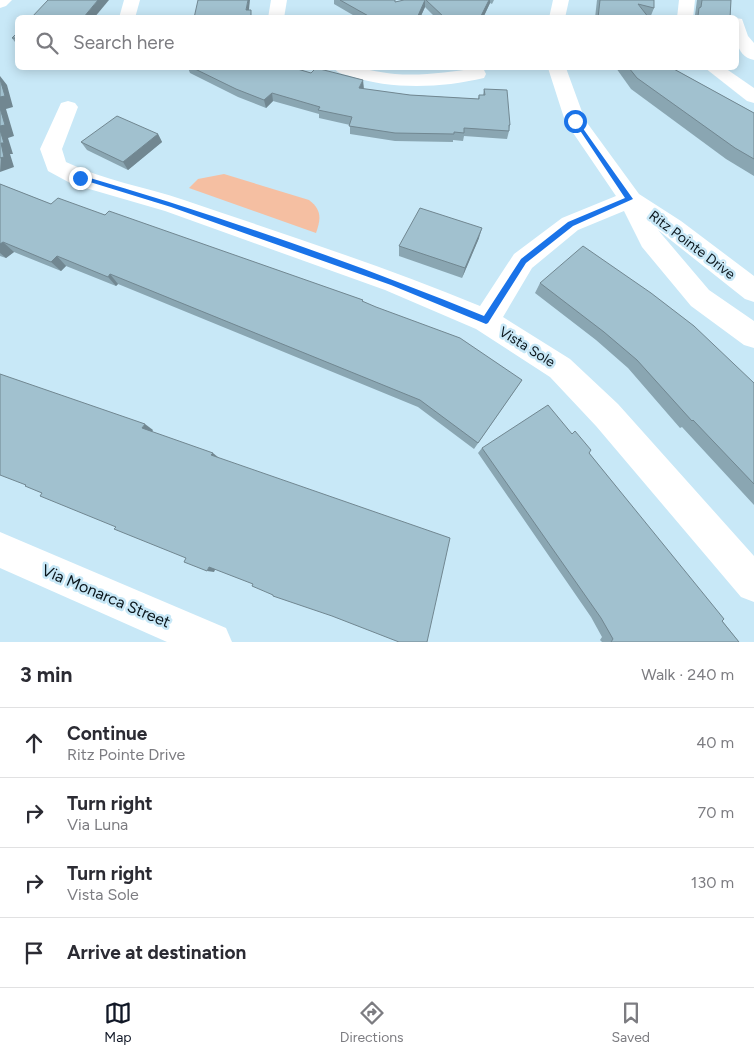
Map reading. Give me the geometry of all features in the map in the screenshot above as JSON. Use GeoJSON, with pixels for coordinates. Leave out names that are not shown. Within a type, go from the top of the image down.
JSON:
{"type":"FeatureCollection","features":[{"type":"Feature","properties":{"kind":"street"},"geometry":{"type":"LineString","coordinates":[[0,3],[4,0]]}},
{"type":"Feature","properties":{"kind":"street"},"geometry":{"type":"LineString","coordinates":[[128,15],[132,0]]}},
{"type":"Feature","properties":{"kind":"street"},"geometry":{"type":"LineString","coordinates":[[276,15],[279,0]]}},
{"type":"Feature","properties":{"kind":"street"},"geometry":{"type":"LineString","coordinates":[[558,15],[561,0]]}},
{"type":"Feature","properties":{"kind":"street"},"geometry":{"type":"LineString","coordinates":[[685,15],[687,0]]}},
{"type":"Feature","properties":{"kind":"street"},"geometry":{"type":"LineString","coordinates":[[739,30],[740,37],[754,55]]}},
{"type":"Feature","properties":{"kind":"street"},"geometry":{"type":"LineString","coordinates":[[349,70],[372,77],[409,80],[476,74]]}},
{"type":"Feature","properties":{"kind":"street","name":"Ritz Pointe Drive"},"geometry":{"type":"LineString","coordinates":[[558,70],[575,121],[630,199],[651,240],[700,298],[754,336]]}},
{"type":"Feature","properties":{"kind":"street"},"geometry":{"type":"LineString","coordinates":[[717,70],[754,97]]}},
{"type":"Feature","properties":{"kind":"street","name":"Vista Sole"},"geometry":{"type":"LineString","coordinates":[[68,107],[51,149],[56,166],[80,178],[173,205],[394,282],[486,320],[560,368],[607,415],[754,584]]}},
{"type":"Feature","properties":{"kind":"street"},"geometry":{"type":"LineString","coordinates":[[486,320],[523,261],[570,224],[630,199]]}},
{"type":"Feature","properties":{"kind":"street","name":"Ritz Pointe Drive"},"geometry":{"type":"LineString","coordinates":[[630,199],[672,227],[754,292]]}},
{"type":"Feature","properties":{"kind":"street","name":"Via Monarca Street"},"geometry":{"type":"LineString","coordinates":[[0,550],[212,642]]}},
{"type":"Feature","properties":{"kind":"shaded area"},"geometry":{"type":"Polygon","coordinates":[[[224,174],[309,200],[316,207],[319,215],[316,233],[189,188],[198,179],[224,174]]]}},
{"type":"Feature","properties":{"kind":"building"},"geometry":{"type":"Polygon","coordinates":[[[48,0],[98,0],[86,15],[34,15],[48,0]]]}},
{"type":"Feature","properties":{"kind":"building"},"geometry":{"type":"Polygon","coordinates":[[[198,0],[248,0],[246,10],[251,10],[251,15],[195,15],[198,0]]]}},
{"type":"Feature","properties":{"kind":"building"},"geometry":{"type":"Polygon","coordinates":[[[340,0],[395,0],[395,2],[425,0],[418,15],[367,15],[340,0]]]}},
{"type":"Feature","properties":{"kind":"building"},"geometry":{"type":"Polygon","coordinates":[[[426,0],[489,0],[482,15],[442,15],[426,0]]]}},
{"type":"Feature","properties":{"kind":"building"},"geometry":{"type":"Polygon","coordinates":[[[600,0],[654,0],[654,8],[638,4],[647,15],[598,15],[600,0]]]}},
{"type":"Feature","properties":{"kind":"building"},"geometry":{"type":"Polygon","coordinates":[[[702,0],[731,0],[730,15],[698,15],[699,8],[701,7],[702,0]]]}},
{"type":"Feature","properties":{"kind":"building"},"geometry":{"type":"Polygon","coordinates":[[[197,70],[301,70],[311,73],[314,70],[324,70],[363,80],[359,88],[410,95],[479,99],[479,95],[485,95],[484,89],[507,90],[510,125],[509,131],[464,128],[464,133],[454,132],[454,134],[395,133],[349,126],[352,117],[318,110],[320,107],[272,93],[264,100],[197,70]]]}},
{"type":"Feature","properties":{"kind":"building"},"geometry":{"type":"Polygon","coordinates":[[[631,70],[676,70],[754,113],[754,159],[735,148],[637,78],[631,70]]]}},
{"type":"Feature","properties":{"kind":"building"},"geometry":{"type":"Polygon","coordinates":[[[0,79],[5,96],[0,97],[0,79]]]}},
{"type":"Feature","properties":{"kind":"building"},"geometry":{"type":"Polygon","coordinates":[[[0,108],[5,125],[0,126],[0,108]]]}},
{"type":"Feature","properties":{"kind":"building"},"geometry":{"type":"Polygon","coordinates":[[[117,116],[158,134],[123,162],[81,142],[117,116]]]}},
{"type":"Feature","properties":{"kind":"building"},"geometry":{"type":"Polygon","coordinates":[[[0,130],[4,143],[1,143],[4,157],[0,158],[0,130]]]}},
{"type":"Feature","properties":{"kind":"building"},"geometry":{"type":"Polygon","coordinates":[[[0,184],[51,204],[58,198],[105,215],[109,211],[363,300],[376,307],[460,338],[522,380],[478,443],[420,400],[110,274],[108,277],[57,256],[51,262],[3,242],[0,244],[0,184]]]}},
{"type":"Feature","properties":{"kind":"building"},"geometry":{"type":"Polygon","coordinates":[[[420,208],[482,228],[465,268],[399,246],[420,208]]]}},
{"type":"Feature","properties":{"kind":"building"},"geometry":{"type":"Polygon","coordinates":[[[583,246],[651,293],[694,326],[754,383],[754,484],[692,421],[637,360],[540,283],[583,246]]]}},
{"type":"Feature","properties":{"kind":"building"},"geometry":{"type":"Polygon","coordinates":[[[0,374],[145,424],[142,428],[213,453],[211,455],[450,538],[427,642],[399,642],[273,596],[252,586],[253,584],[209,567],[207,571],[184,562],[186,558],[40,496],[42,493],[0,475],[0,374]]]}},
{"type":"Feature","properties":{"kind":"building"},"geometry":{"type":"Polygon","coordinates":[[[548,405],[572,434],[575,431],[591,450],[589,453],[724,619],[722,621],[739,642],[611,642],[613,639],[601,618],[482,448],[548,405]]]}},
{"type":"Feature","properties":{"kind":"route"},"geometry":{"type":"LineString","coordinates":[[80,178],[173,205],[394,282],[486,320],[523,261],[570,224],[630,199],[575,121]]}}]}
